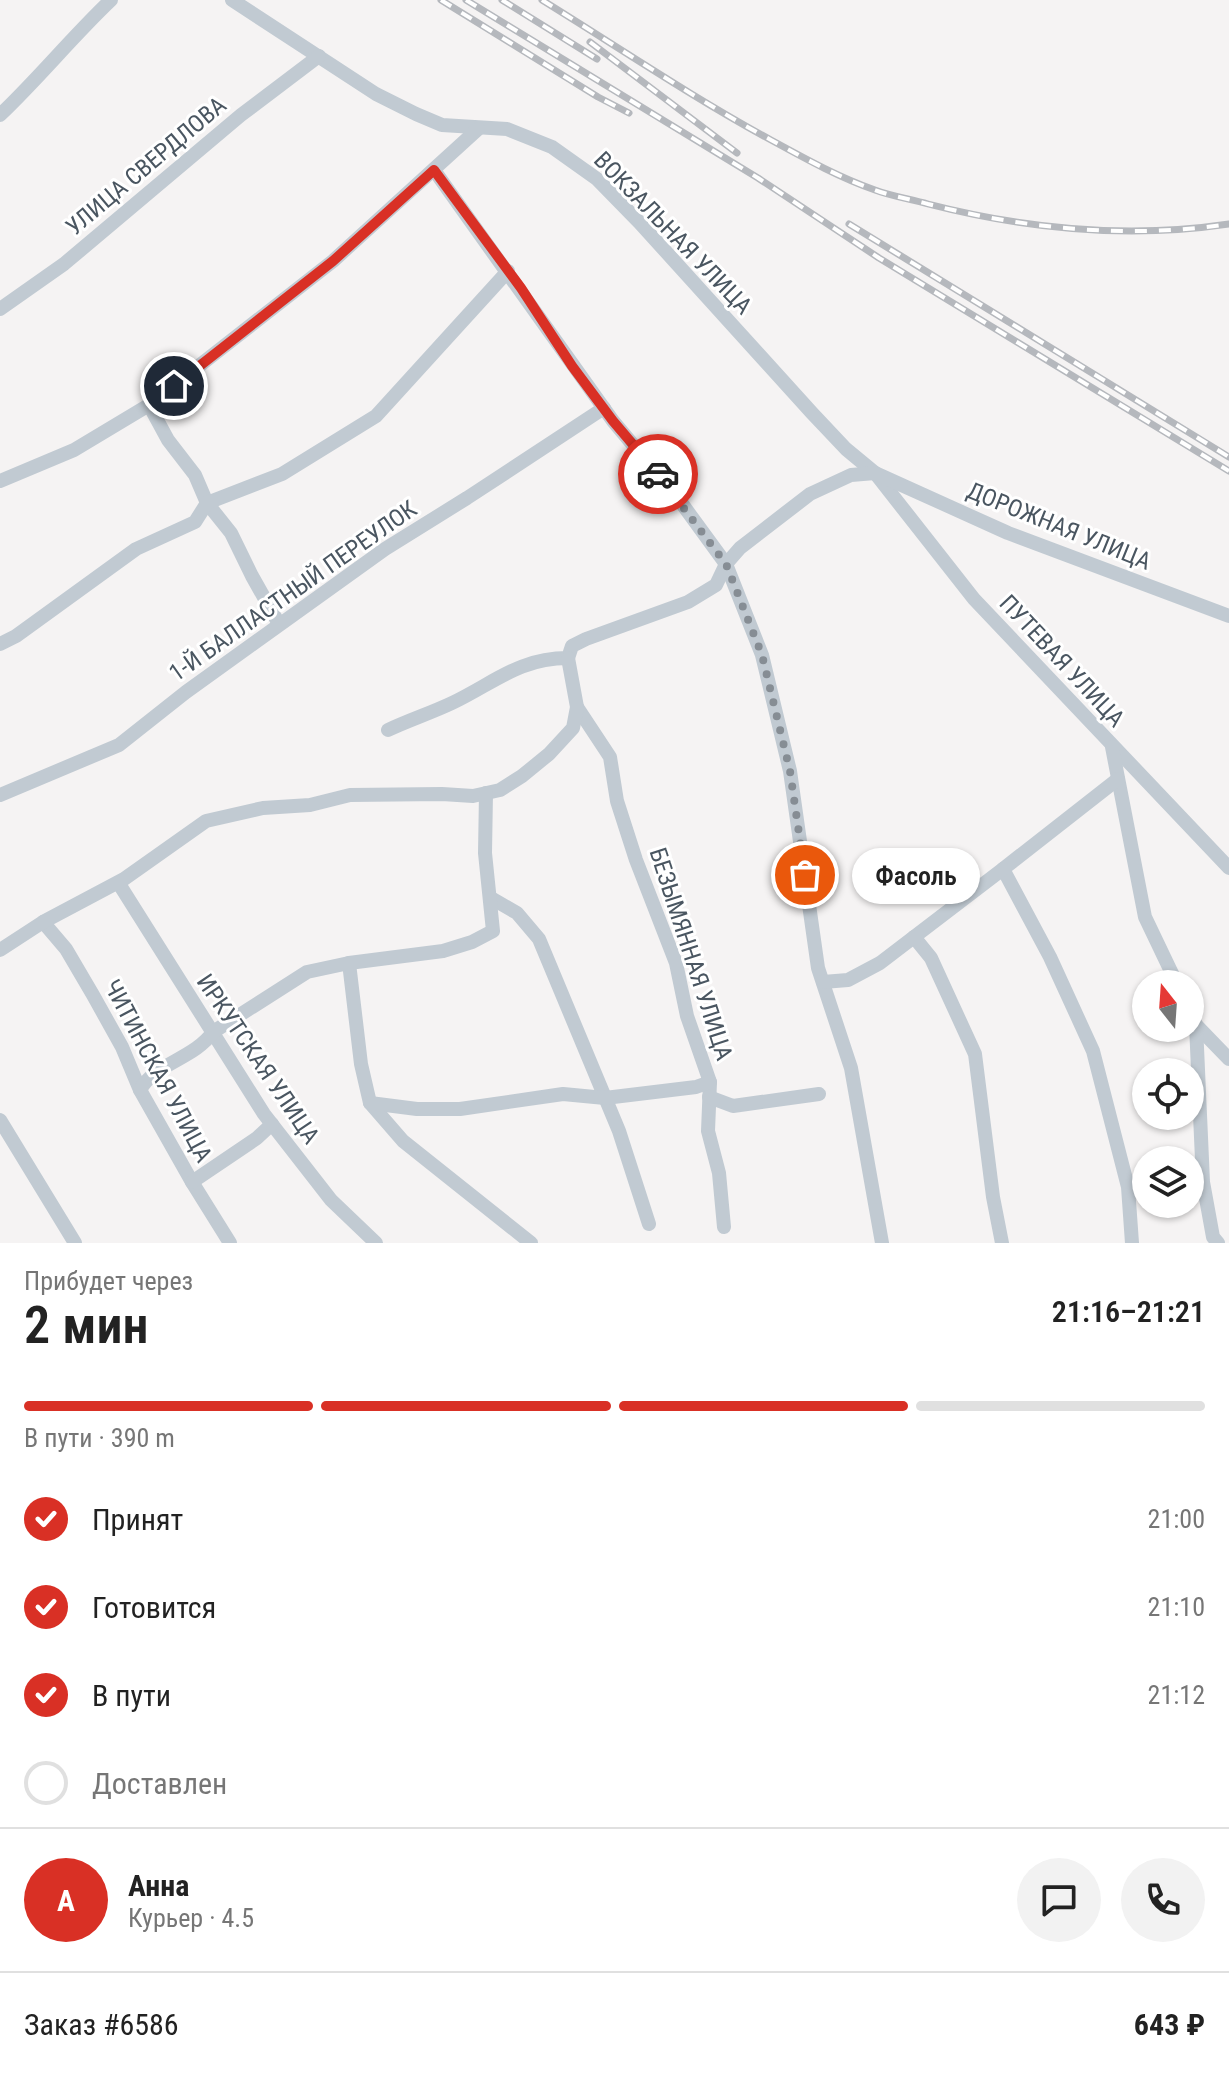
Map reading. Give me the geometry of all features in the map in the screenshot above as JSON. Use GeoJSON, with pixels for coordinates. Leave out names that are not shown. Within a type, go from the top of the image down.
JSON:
{"type":"FeatureCollection","features":[{"type":"Feature","properties":{"kind":"street"},"geometry":{"type":"LineString","coordinates":[[0,115],[111,0]]}},
{"type":"Feature","properties":{"kind":"street","name":"ВОКЗАЛЬНАЯ УЛИЦА"},"geometry":{"type":"LineString","coordinates":[[232,0],[376,94],[416,114],[442,125],[507,129],[520,133],[552,147],[597,179],[846,449],[875,473]]}},
{"type":"Feature","properties":{"kind":"street","name":"УЛИЦА СВЕРДЛОВА"},"geometry":{"type":"LineString","coordinates":[[0,309],[64,264],[241,115],[319,56]]}},
{"type":"Feature","properties":{"kind":"street"},"geometry":{"type":"LineString","coordinates":[[0,481],[74,450],[149,405],[333,261],[478,129]]}},
{"type":"Feature","properties":{"kind":"street"},"geometry":{"type":"LineString","coordinates":[[434,170],[604,408],[680,501],[726,564],[762,655],[790,771],[818,968],[851,1068],[882,1243]]}},
{"type":"Feature","properties":{"kind":"street"},"geometry":{"type":"LineString","coordinates":[[0,644],[16,636],[136,549],[195,522],[207,503],[282,474],[376,416],[508,271]]}},
{"type":"Feature","properties":{"kind":"street"},"geometry":{"type":"LineString","coordinates":[[149,405],[168,440],[195,475],[207,503],[231,533],[279,624]]}},
{"type":"Feature","properties":{"kind":"street","name":"1-Й БАЛЛАСТНЫЙ ПЕРЕУЛОК"},"geometry":{"type":"LineString","coordinates":[[0,795],[119,745],[186,692],[385,549],[604,408]]}},
{"type":"Feature","properties":{"kind":"street"},"geometry":{"type":"LineString","coordinates":[[0,950],[43,922],[124,879],[206,821],[263,808],[310,805],[350,795],[473,796],[500,790],[549,754],[573,728],[577,707],[568,658],[572,646],[688,602],[716,585],[726,564],[740,548],[810,494],[851,475],[875,473]]}},
{"type":"Feature","properties":{"kind":"street","name":"ДОРОЖНАЯ УЛИЦА"},"geometry":{"type":"LineString","coordinates":[[875,473],[1008,533],[1229,616]]}},
{"type":"Feature","properties":{"kind":"street","name":"ПУТЕВАЯ УЛИЦА"},"geometry":{"type":"LineString","coordinates":[[875,473],[974,599],[1229,868]]}},
{"type":"Feature","properties":{"kind":"street"},"geometry":{"type":"LineString","coordinates":[[388,730],[482,689],[504,672],[553,658],[568,658]]}},
{"type":"Feature","properties":{"kind":"street","name":"БЕЗЫМЯННАЯ УЛИЦА"},"geometry":{"type":"LineString","coordinates":[[577,707],[610,757],[617,801],[676,963],[687,1016],[709,1089],[708,1131],[719,1173],[724,1227]]}},
{"type":"Feature","properties":{"kind":"street"},"geometry":{"type":"LineString","coordinates":[[1112,745],[1145,917],[1170,970]]}},
{"type":"Feature","properties":{"kind":"street"},"geometry":{"type":"LineString","coordinates":[[823,982],[848,980],[880,963],[1118,779]]}},
{"type":"Feature","properties":{"kind":"street"},"geometry":{"type":"LineString","coordinates":[[140,1090],[148,1076],[189,1055],[205,1043],[213,1032],[307,972],[349,963],[443,951],[472,942],[493,931],[485,853],[486,793]]}},
{"type":"Feature","properties":{"kind":"street"},"geometry":{"type":"LineString","coordinates":[[1003,869],[1050,957],[1093,1051],[1128,1187],[1132,1243]]}},
{"type":"Feature","properties":{"kind":"street","name":"ИРКУТСКАЯ УЛИЦА"},"geometry":{"type":"LineString","coordinates":[[121,887],[187,996],[272,1124],[331,1200],[376,1243]]}},
{"type":"Feature","properties":{"kind":"street"},"geometry":{"type":"LineString","coordinates":[[491,898],[517,913],[539,939],[605,1098],[649,1224]]}},
{"type":"Feature","properties":{"kind":"street","name":"ЧИТИНСКАЯ УЛИЦА"},"geometry":{"type":"LineString","coordinates":[[43,922],[66,949],[93,995],[122,1047],[140,1090],[230,1243]]}},
{"type":"Feature","properties":{"kind":"street"},"geometry":{"type":"LineString","coordinates":[[914,937],[931,958],[975,1054],[993,1197],[1002,1243]]}},
{"type":"Feature","properties":{"kind":"street"},"geometry":{"type":"LineString","coordinates":[[349,963],[361,1064],[370,1103],[403,1141],[531,1243]]}},
{"type":"Feature","properties":{"kind":"street"},"geometry":{"type":"LineString","coordinates":[[1204,1031],[1229,1059]]}},
{"type":"Feature","properties":{"kind":"street"},"geometry":{"type":"LineString","coordinates":[[1194,1042],[1203,1182],[1213,1237],[1218,1243]]}},
{"type":"Feature","properties":{"kind":"street"},"geometry":{"type":"LineString","coordinates":[[370,1103],[417,1109],[460,1109],[563,1094],[605,1098],[696,1087],[709,1089],[733,1106],[819,1094]]}},
{"type":"Feature","properties":{"kind":"street"},"geometry":{"type":"LineString","coordinates":[[0,1120],[75,1243]]}},
{"type":"Feature","properties":{"kind":"street"},"geometry":{"type":"LineString","coordinates":[[192,1182],[257,1138],[272,1124]]}},
{"type":"Feature","properties":{"kind":"railway"},"geometry":{"type":"LineString","coordinates":[[441,0],[629,113]]}},
{"type":"Feature","properties":{"kind":"railway"},"geometry":{"type":"LineString","coordinates":[[466,0],[758,178],[879,258],[1229,471]]}},
{"type":"Feature","properties":{"kind":"railway"},"geometry":{"type":"LineString","coordinates":[[502,0],[597,59]]}},
{"type":"Feature","properties":{"kind":"railway"},"geometry":{"type":"LineString","coordinates":[[542,0],[742,124],[822,167],[881,192],[1002,220],[1077,229],[1153,231],[1229,224]]}},
{"type":"Feature","properties":{"kind":"railway"},"geometry":{"type":"LineString","coordinates":[[590,42],[737,153]]}},
{"type":"Feature","properties":{"kind":"railway"},"geometry":{"type":"LineString","coordinates":[[849,224],[1229,457]]}},
{"type":"Feature","properties":{"kind":"way so far"},"geometry":{"type":"LineString","coordinates":[[658,474],[726,564],[762,655],[790,771],[805,875]]}},
{"type":"Feature","properties":{"kind":"place","name":"Фасоль"},"geometry":{"type":"Point","coordinates":[805,875]}},
{"type":"Feature","properties":{"kind":"route"},"geometry":{"type":"LineString","coordinates":[[174,386],[333,261],[434,170],[521,288],[572,366],[658,474]]}}]}
